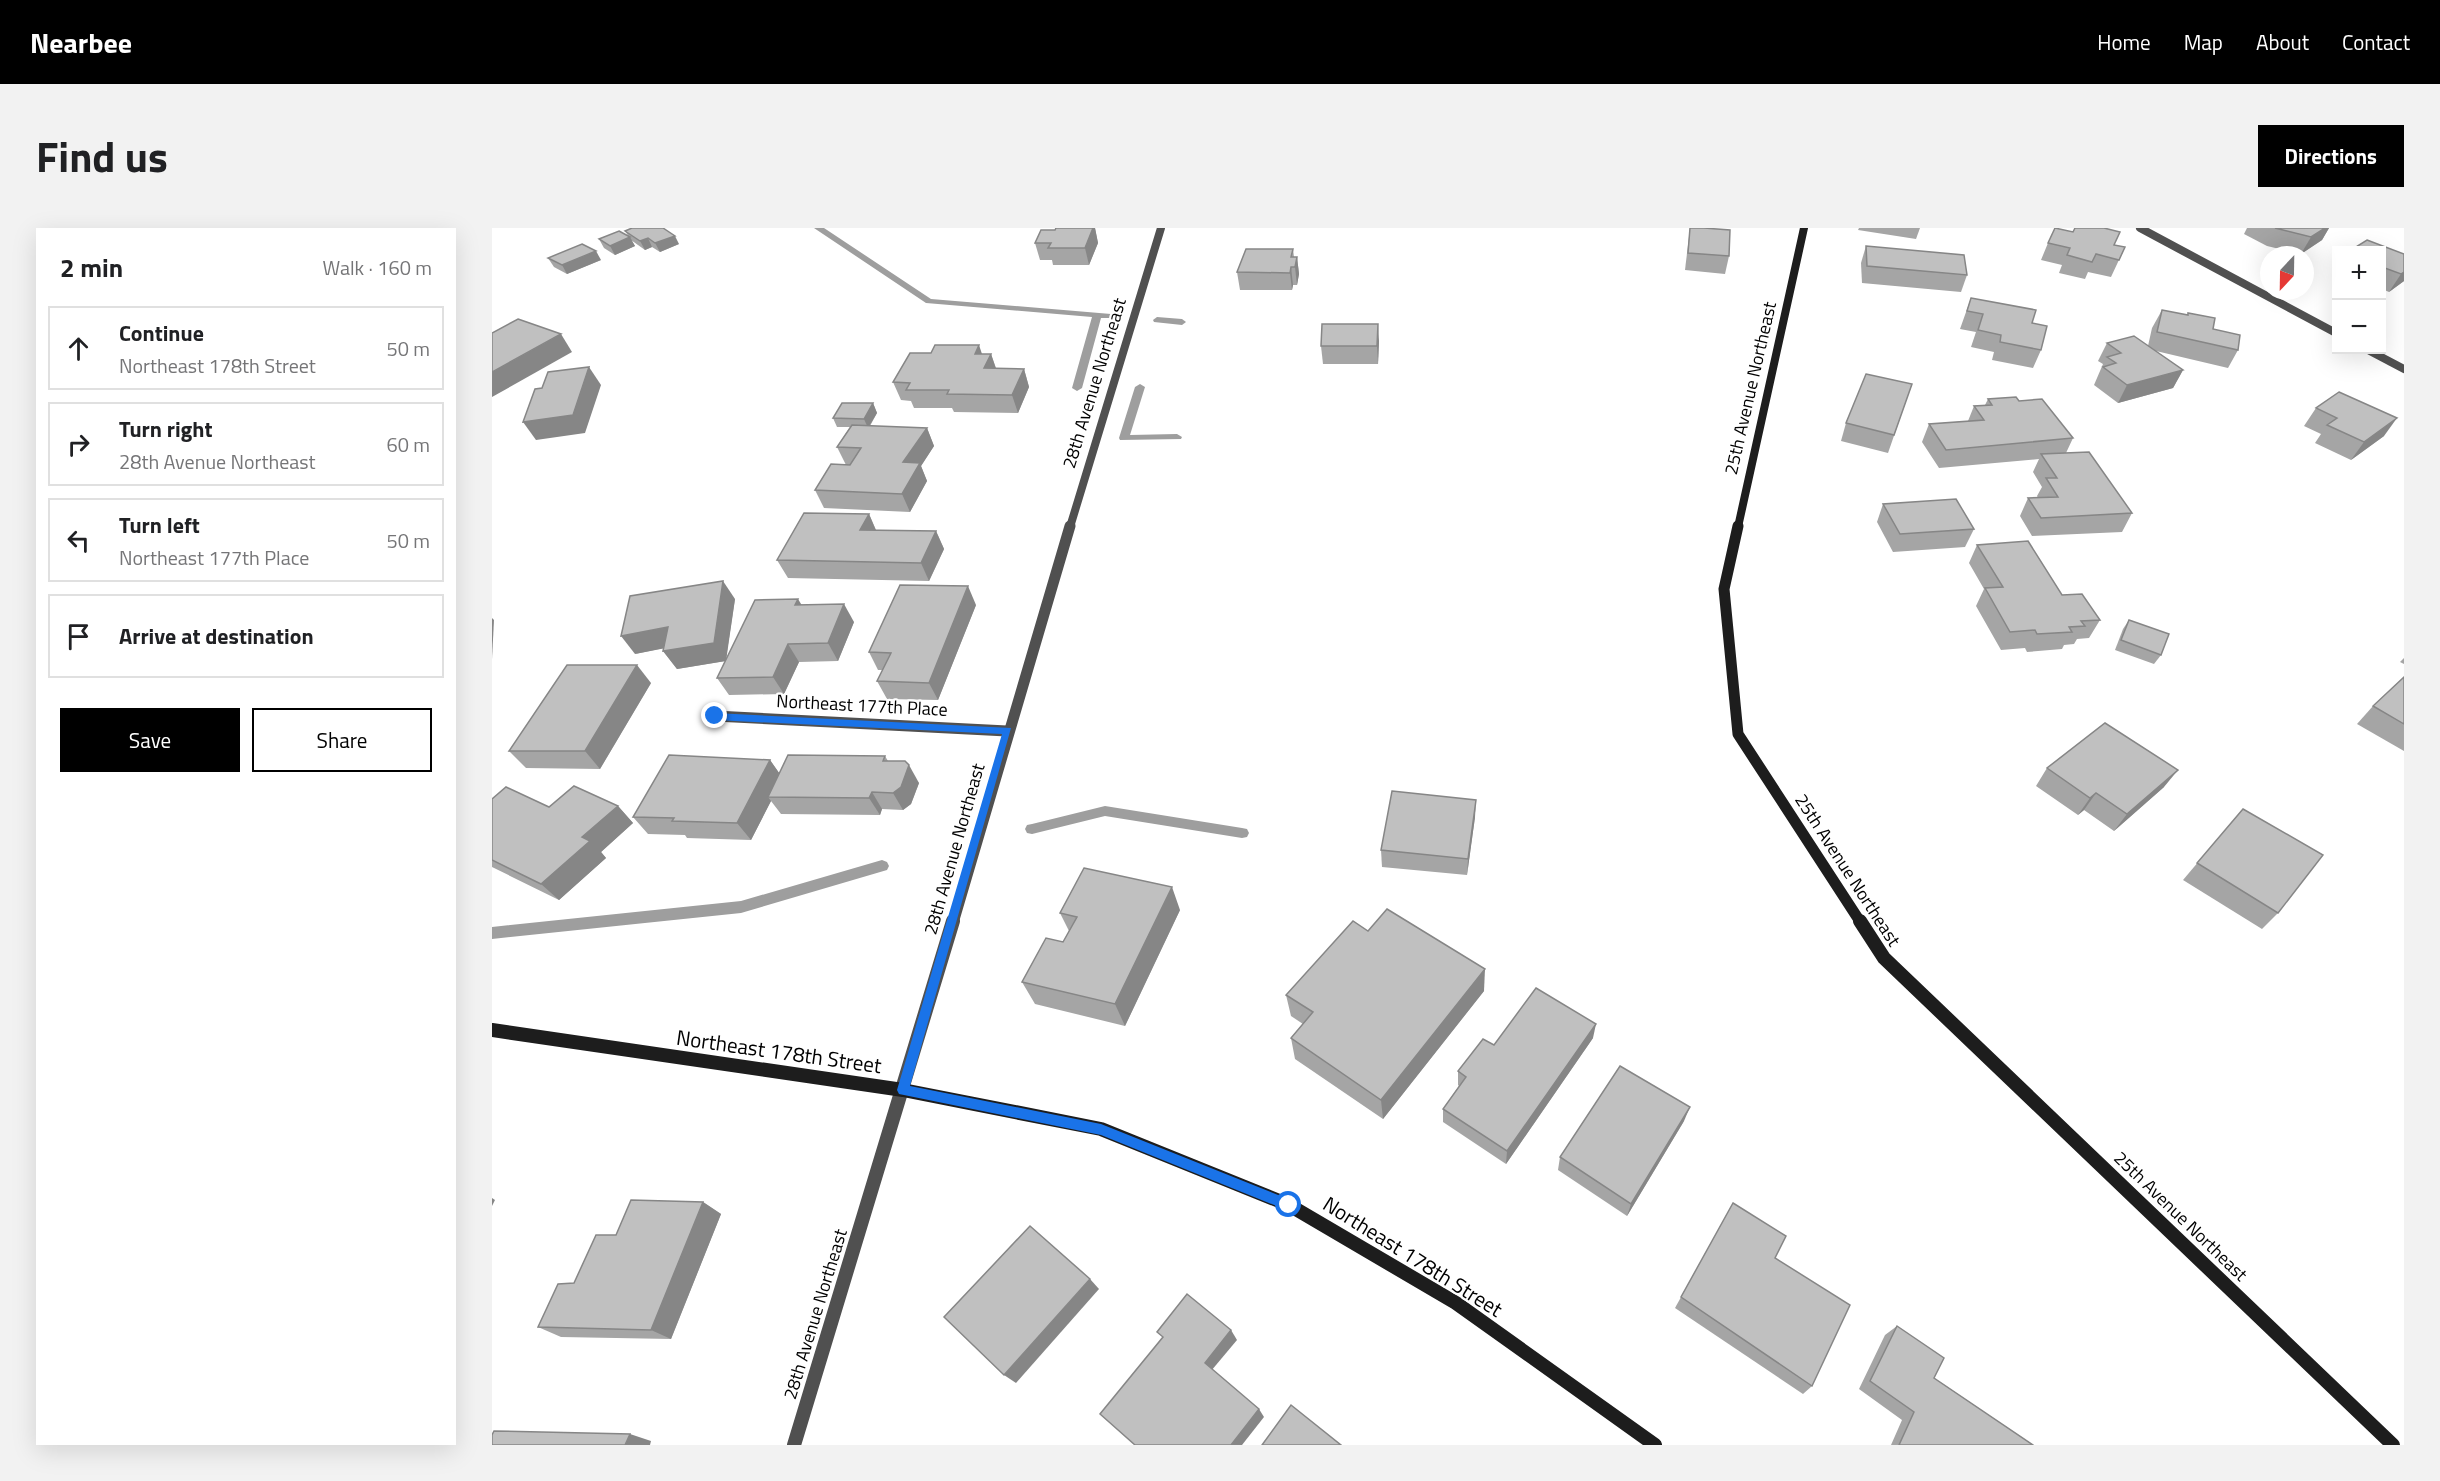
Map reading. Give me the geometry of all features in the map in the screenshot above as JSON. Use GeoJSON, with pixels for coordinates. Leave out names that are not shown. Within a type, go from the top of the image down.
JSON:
{"type":"FeatureCollection","features":[{"type":"Feature","properties":{"kind":"street","name":"28th Avenue Northeast"},"geometry":{"type":"LineString","coordinates":[[794,1445],[903,1090],[1007,731],[1161,228]]}},
{"type":"Feature","properties":{"kind":"street","name":"25th Avenue Northeast"},"geometry":{"type":"LineString","coordinates":[[1804,228],[1724,589],[1738,734],[1884,958],[2393,1445]]}},
{"type":"Feature","properties":{"kind":"street"},"geometry":{"type":"LineString","coordinates":[[2140,228],[2332,330]]}},
{"type":"Feature","properties":{"kind":"street"},"geometry":{"type":"LineString","coordinates":[[2376,354],[2404,369]]}},
{"type":"Feature","properties":{"kind":"street","name":"Northeast 177th Place"},"geometry":{"type":"LineString","coordinates":[[715,716],[1007,731]]}},
{"type":"Feature","properties":{"kind":"street","name":"Northeast 178th Street"},"geometry":{"type":"LineString","coordinates":[[492,1030],[903,1090],[1101,1129],[1289,1205],[1456,1303],[1655,1445]]}},
{"type":"Feature","properties":{"kind":"building"},"geometry":{"type":"Polygon","coordinates":[[[632,228],[663,228],[675,236],[655,243],[648,238],[640,241],[625,231],[632,228]]]}},
{"type":"Feature","properties":{"kind":"building"},"geometry":{"type":"Polygon","coordinates":[[[1056,228],[1093,228],[1085,248],[1048,248],[1051,243],[1035,243],[1041,230],[1055,230],[1056,228]]]}},
{"type":"Feature","properties":{"kind":"building"},"geometry":{"type":"Polygon","coordinates":[[[1690,228],[1730,230],[1729,256],[1688,253],[1690,228]]]}},
{"type":"Feature","properties":{"kind":"building"},"geometry":{"type":"Polygon","coordinates":[[[2055,228],[2073,232],[2075,228],[2104,228],[2120,232],[2114,245],[2125,247],[2119,260],[2096,254],[2092,262],[2067,255],[2070,248],[2048,243],[2055,228]]]}},
{"type":"Feature","properties":{"kind":"building"},"geometry":{"type":"Polygon","coordinates":[[[2275,228],[2325,228],[2311,237],[2275,228]]]}},
{"type":"Feature","properties":{"kind":"building"},"geometry":{"type":"Polygon","coordinates":[[[619,231],[630,237],[610,246],[599,239],[619,231]]]}},
{"type":"Feature","properties":{"kind":"building"},"geometry":{"type":"Polygon","coordinates":[[[2367,240],[2383,246],[2357,246],[2367,240]]]}},
{"type":"Feature","properties":{"kind":"building"},"geometry":{"type":"Polygon","coordinates":[[[582,244],[596,251],[562,265],[548,258],[582,244]]]}},
{"type":"Feature","properties":{"kind":"building"},"geometry":{"type":"Polygon","coordinates":[[[1866,246],[1964,255],[1967,275],[1867,266],[1866,246]]]}},
{"type":"Feature","properties":{"kind":"building"},"geometry":{"type":"Polygon","coordinates":[[[2386,247],[2404,254],[2404,272],[2401,274],[2386,268],[2386,247]]]}},
{"type":"Feature","properties":{"kind":"building"},"geometry":{"type":"Polygon","coordinates":[[[1246,249],[1293,249],[1291,257],[1297,257],[1295,267],[1291,267],[1290,273],[1237,272],[1246,249]]]}},
{"type":"Feature","properties":{"kind":"building"},"geometry":{"type":"Polygon","coordinates":[[[1971,298],[2036,310],[2032,323],[2047,326],[2041,350],[2000,342],[2001,335],[1978,330],[1983,314],[1967,311],[1971,298]]]}},
{"type":"Feature","properties":{"kind":"building"},"geometry":{"type":"Polygon","coordinates":[[[2162,310],[2215,318],[2213,329],[2240,335],[2238,350],[2157,332],[2162,310]]]}},
{"type":"Feature","properties":{"kind":"building"},"geometry":{"type":"Polygon","coordinates":[[[518,319],[561,334],[492,372],[492,333],[518,319]]]}},
{"type":"Feature","properties":{"kind":"building"},"geometry":{"type":"Polygon","coordinates":[[[1322,324],[1378,324],[1377,346],[1321,346],[1322,324]]]}},
{"type":"Feature","properties":{"kind":"building"},"geometry":{"type":"Polygon","coordinates":[[[2134,336],[2183,370],[2127,385],[2103,367],[2116,363],[2107,357],[2121,353],[2107,343],[2134,336]]]}},
{"type":"Feature","properties":{"kind":"building"},"geometry":{"type":"Polygon","coordinates":[[[935,345],[979,345],[975,354],[991,354],[984,368],[1024,369],[1012,395],[947,394],[949,390],[906,390],[910,383],[893,382],[910,353],[931,353],[935,345]]]}},
{"type":"Feature","properties":{"kind":"building"},"geometry":{"type":"Polygon","coordinates":[[[589,367],[573,415],[523,422],[535,389],[542,388],[548,372],[589,367]]]}},
{"type":"Feature","properties":{"kind":"building"},"geometry":{"type":"Polygon","coordinates":[[[1866,374],[1912,384],[1894,435],[1846,423],[1866,374]]]}},
{"type":"Feature","properties":{"kind":"building"},"geometry":{"type":"Polygon","coordinates":[[[2339,392],[2397,418],[2364,442],[2327,425],[2337,418],[2316,408],[2339,392]]]}},
{"type":"Feature","properties":{"kind":"building"},"geometry":{"type":"Polygon","coordinates":[[[2016,397],[2019,401],[2042,399],[2073,438],[1946,450],[1929,424],[1984,420],[1974,406],[1992,405],[1988,399],[2016,397]]]}},
{"type":"Feature","properties":{"kind":"building"},"geometry":{"type":"Polygon","coordinates":[[[842,403],[873,403],[864,419],[833,418],[842,403]]]}},
{"type":"Feature","properties":{"kind":"building"},"geometry":{"type":"Polygon","coordinates":[[[852,425],[927,428],[903,462],[920,463],[902,494],[815,490],[831,464],[850,465],[861,448],[837,447],[852,425]]]}},
{"type":"Feature","properties":{"kind":"building"},"geometry":{"type":"Polygon","coordinates":[[[2089,452],[2132,513],[2041,518],[2028,498],[2058,497],[2046,478],[2057,478],[2041,454],[2089,452]]]}},
{"type":"Feature","properties":{"kind":"building"},"geometry":{"type":"Polygon","coordinates":[[[1956,499],[1974,529],[1900,534],[1883,504],[1956,499]]]}},
{"type":"Feature","properties":{"kind":"building"},"geometry":{"type":"Polygon","coordinates":[[[804,513],[869,514],[860,530],[936,531],[921,563],[777,560],[804,513]]]}},
{"type":"Feature","properties":{"kind":"building"},"geometry":{"type":"Polygon","coordinates":[[[2028,541],[2062,595],[2082,594],[2100,620],[2081,621],[2085,626],[2069,627],[2072,632],[2037,634],[2035,630],[2010,632],[1985,588],[2003,587],[1977,545],[2028,541]]]}},
{"type":"Feature","properties":{"kind":"building"},"geometry":{"type":"Polygon","coordinates":[[[723,581],[714,643],[663,651],[668,627],[621,636],[630,596],[723,581]]]}},
{"type":"Feature","properties":{"kind":"building"},"geometry":{"type":"Polygon","coordinates":[[[900,585],[968,586],[929,683],[877,681],[891,653],[869,652],[900,585]]]}},
{"type":"Feature","properties":{"kind":"building"},"geometry":{"type":"Polygon","coordinates":[[[798,599],[795,605],[844,604],[828,643],[788,644],[773,677],[717,678],[755,600],[798,599]]]}},
{"type":"Feature","properties":{"kind":"building"},"geometry":{"type":"Polygon","coordinates":[[[2129,620],[2169,634],[2161,655],[2121,640],[2129,620]]]}},
{"type":"Feature","properties":{"kind":"building"},"geometry":{"type":"Polygon","coordinates":[[[567,665],[637,665],[585,751],[509,751],[567,665]]]}},
{"type":"Feature","properties":{"kind":"building"},"geometry":{"type":"Polygon","coordinates":[[[2404,677],[2404,724],[2373,706],[2404,677]]]}},
{"type":"Feature","properties":{"kind":"building"},"geometry":{"type":"Polygon","coordinates":[[[2105,723],[2178,770],[2127,814],[2096,793],[2090,798],[2047,768],[2105,723]]]}},
{"type":"Feature","properties":{"kind":"building"},"geometry":{"type":"Polygon","coordinates":[[[669,755],[770,760],[737,823],[633,817],[669,755]]]}},
{"type":"Feature","properties":{"kind":"building"},"geometry":{"type":"Polygon","coordinates":[[[788,755],[885,756],[883,761],[905,761],[909,765],[901,787],[893,793],[872,792],[869,798],[768,797],[788,755]]]}},
{"type":"Feature","properties":{"kind":"building"},"geometry":{"type":"Polygon","coordinates":[[[574,786],[618,806],[582,837],[590,841],[541,884],[492,860],[492,799],[506,787],[549,807],[574,786]]]}},
{"type":"Feature","properties":{"kind":"building"},"geometry":{"type":"Polygon","coordinates":[[[1392,791],[1476,800],[1468,859],[1381,850],[1392,791]]]}},
{"type":"Feature","properties":{"kind":"building"},"geometry":{"type":"Polygon","coordinates":[[[2243,809],[2323,855],[2278,913],[2197,863],[2243,809]]]}},
{"type":"Feature","properties":{"kind":"building"},"geometry":{"type":"Polygon","coordinates":[[[1084,868],[1172,887],[1115,1004],[1022,982],[1046,938],[1063,942],[1077,917],[1060,913],[1084,868]]]}},
{"type":"Feature","properties":{"kind":"building"},"geometry":{"type":"Polygon","coordinates":[[[1387,909],[1485,969],[1381,1100],[1291,1038],[1313,1012],[1286,995],[1353,921],[1368,931],[1387,909]]]}},
{"type":"Feature","properties":{"kind":"building"},"geometry":{"type":"Polygon","coordinates":[[[1536,988],[1596,1024],[1507,1151],[1443,1109],[1466,1077],[1458,1071],[1483,1039],[1494,1045],[1536,988]]]}},
{"type":"Feature","properties":{"kind":"building"},"geometry":{"type":"Polygon","coordinates":[[[1620,1066],[1690,1107],[1631,1204],[1560,1157],[1620,1066]]]}},
{"type":"Feature","properties":{"kind":"building"},"geometry":{"type":"Polygon","coordinates":[[[631,1200],[703,1202],[651,1330],[538,1327],[558,1284],[574,1283],[596,1235],[616,1235],[631,1200]]]}},
{"type":"Feature","properties":{"kind":"building"},"geometry":{"type":"Polygon","coordinates":[[[1733,1203],[1786,1236],[1775,1258],[1850,1305],[1812,1386],[1681,1297],[1733,1203]]]}},
{"type":"Feature","properties":{"kind":"building"},"geometry":{"type":"Polygon","coordinates":[[[1030,1226],[1090,1279],[1004,1375],[944,1317],[1030,1226]]]}},
{"type":"Feature","properties":{"kind":"building"},"geometry":{"type":"Polygon","coordinates":[[[1187,1294],[1231,1330],[1205,1363],[1259,1409],[1231,1445],[1135,1445],[1100,1414],[1163,1337],[1157,1332],[1187,1294]]]}},
{"type":"Feature","properties":{"kind":"building"},"geometry":{"type":"Polygon","coordinates":[[[1897,1326],[1944,1358],[1934,1378],[2033,1445],[1899,1445],[1914,1412],[1870,1381],[1897,1326]]]}},
{"type":"Feature","properties":{"kind":"building"},"geometry":{"type":"Polygon","coordinates":[[[1291,1405],[1341,1445],[1262,1445],[1291,1405]]]}},
{"type":"Feature","properties":{"kind":"building"},"geometry":{"type":"Polygon","coordinates":[[[494,1431],[630,1434],[625,1445],[492,1445],[494,1431]]]}},
{"type":"Feature","properties":{"kind":"waterway"},"geometry":{"type":"LineString","coordinates":[[818,228],[929,301],[1097,315]]}},
{"type":"Feature","properties":{"kind":"waterway"},"geometry":{"type":"LineString","coordinates":[[1077,388],[1097,315]]}},
{"type":"Feature","properties":{"kind":"waterway"},"geometry":{"type":"LineString","coordinates":[[1097,315],[1108,316]]}},
{"type":"Feature","properties":{"kind":"waterway"},"geometry":{"type":"LineString","coordinates":[[1157,320],[1182,322]]}},
{"type":"Feature","properties":{"kind":"waterway"},"geometry":{"type":"LineString","coordinates":[[1140,387],[1124,438],[1177,437]]}},
{"type":"Feature","properties":{"kind":"waterway"},"geometry":{"type":"LineString","coordinates":[[1032,829],[1105,811],[1242,833]]}},
{"type":"Feature","properties":{"kind":"waterway"},"geometry":{"type":"LineString","coordinates":[[492,933],[741,907],[882,866]]}},
{"type":"Feature","properties":{"kind":"route"},"geometry":{"type":"LineString","coordinates":[[715,716],[1007,731],[903,1090],[1101,1129],[1289,1205]]}}]}
